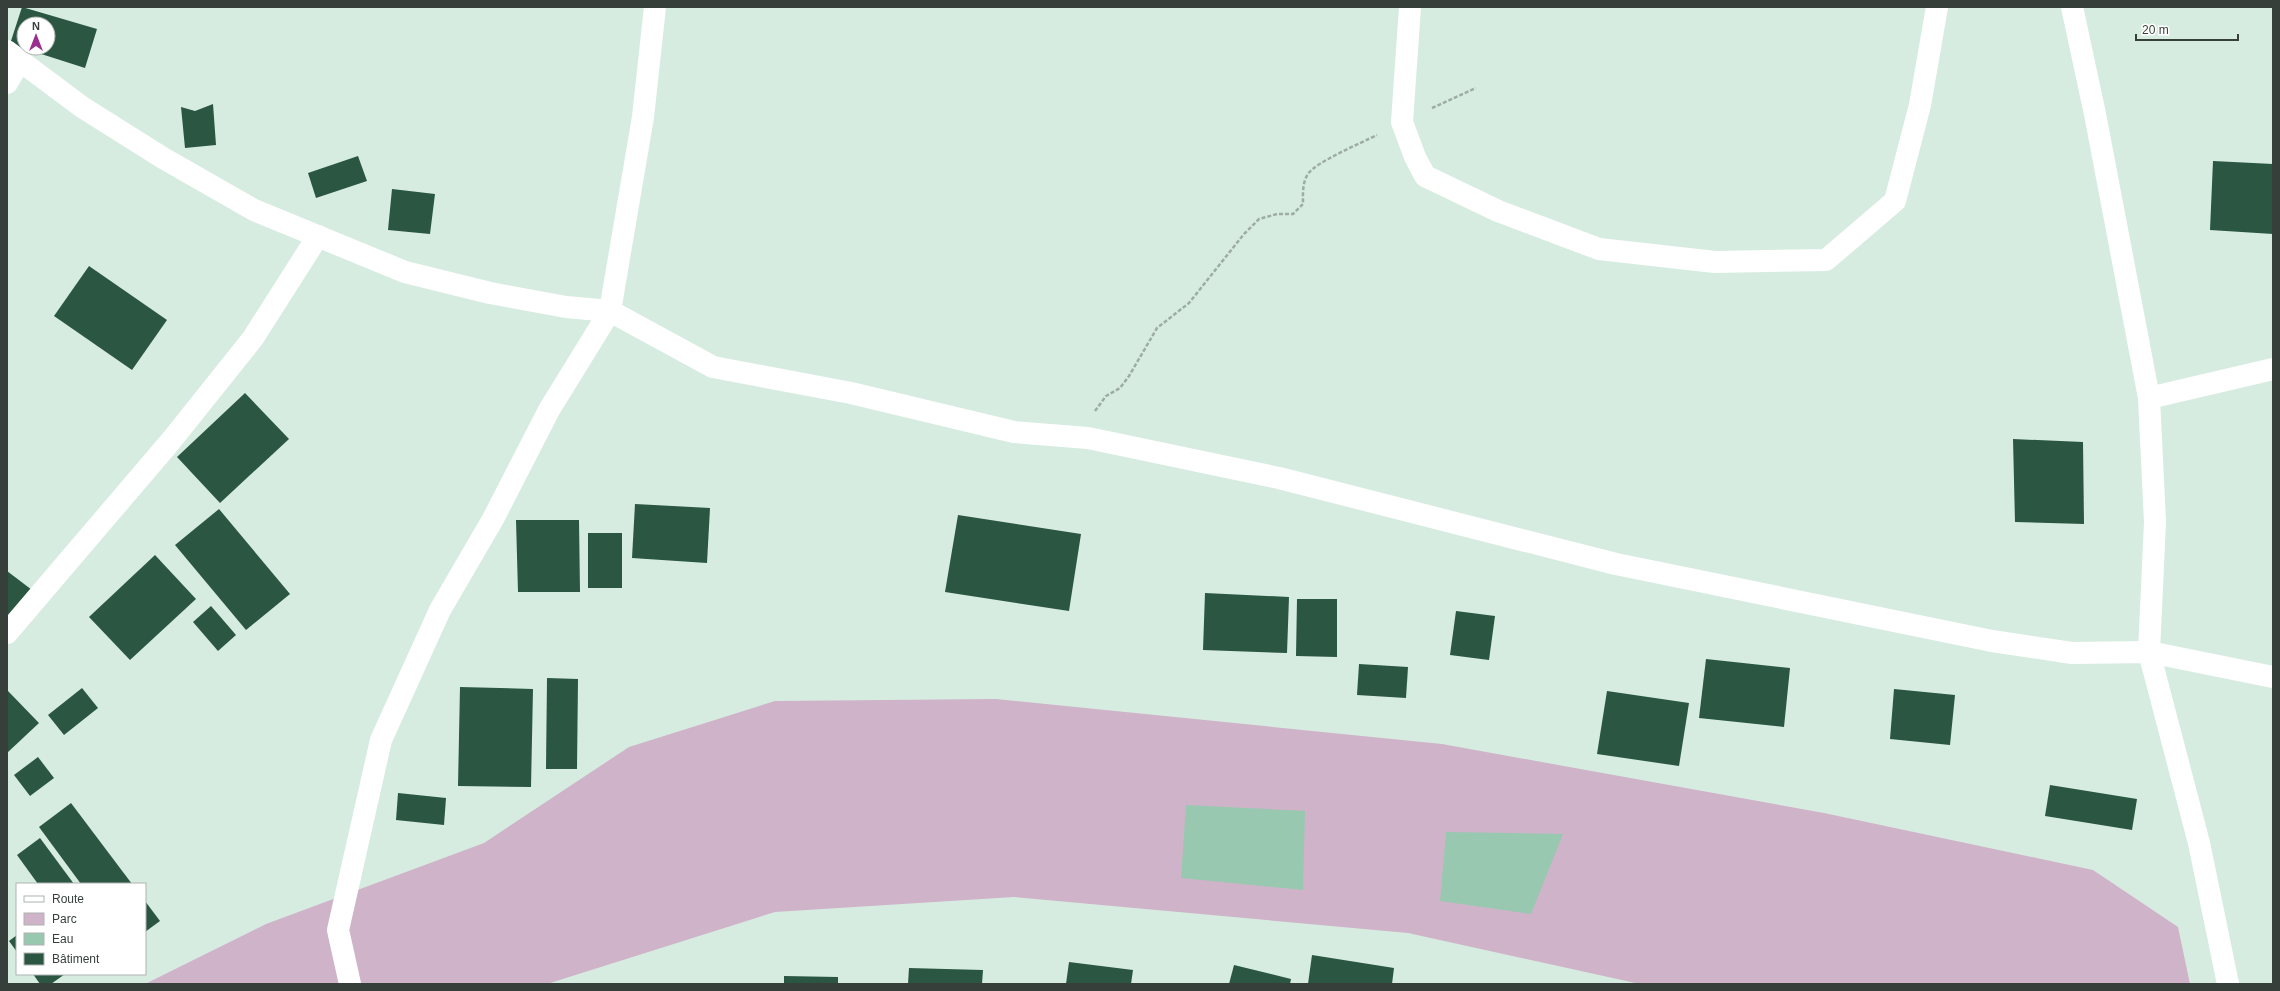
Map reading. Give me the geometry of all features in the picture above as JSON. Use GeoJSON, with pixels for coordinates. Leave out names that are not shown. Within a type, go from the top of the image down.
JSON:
{"type":"FeatureCollection","features":[{"type":"Feature","properties":{"kind":"street"},"geometry":{"type":"LineString","coordinates":[[350,984],[338,930],[381,740],[440,610],[493,519],[549,410],[610,311],[643,117],[655,7]]}},
{"type":"Feature","properties":{"kind":"street"},"geometry":{"type":"LineString","coordinates":[[1410,7],[1402,122],[1415,157],[1425,176],[1498,211],[1599,249],[1715,262],[1826,260],[1895,201],[1920,105],[1936,7]]}},
{"type":"Feature","properties":{"kind":"street"},"geometry":{"type":"LineString","coordinates":[[2072,7],[2095,114],[2149,398],[2155,522],[2149,652],[2199,843],[2228,984]]}},
{"type":"Feature","properties":{"kind":"street"},"geometry":{"type":"LineString","coordinates":[[7,83],[14,56],[82,107],[163,158],[254,210],[405,272],[490,293],[566,307],[610,311],[713,368],[851,393],[1014,432],[1088,438],[1278,478],[1616,564],[1961,634],[2072,653],[2149,652],[2273,677]]}},
{"type":"Feature","properties":{"kind":"street"},"geometry":{"type":"LineString","coordinates":[[7,633],[170,442],[253,338],[318,236]]}},
{"type":"Feature","properties":{"kind":"street"},"geometry":{"type":"LineString","coordinates":[[2149,398],[2273,369]]}},
{"type":"Feature","properties":{"kind":"path"},"geometry":{"type":"LineString","coordinates":[[1088,438],[1096,409],[1106,396],[1120,388],[1129,376],[1156,328],[1189,303],[1244,234],[1259,219],[1277,214],[1293,214],[1303,204],[1303,186],[1308,172],[1330,158],[1402,122],[1476,88]]}},
{"type":"Feature","properties":{"kind":"green space"},"geometry":{"type":"Polygon","coordinates":[[[996,699],[1442,744],[1824,813],[2093,870],[2178,927],[2190,984],[1640,984],[1408,933],[1014,897],[775,912],[547,984],[145,984],[266,924],[484,843],[629,747],[775,701],[996,699]]]}},
{"type":"Feature","properties":{"kind":"water"},"geometry":{"type":"Polygon","coordinates":[[[1186,805],[1305,811],[1303,890],[1181,878],[1186,805]]]}},
{"type":"Feature","properties":{"kind":"water"},"geometry":{"type":"Polygon","coordinates":[[[1446,832],[1563,834],[1531,914],[1440,901],[1446,832]]]}},
{"type":"Feature","properties":{"kind":"building"},"geometry":{"type":"Polygon","coordinates":[[[22,7],[53,16],[19,16],[22,7]]]}},
{"type":"Feature","properties":{"kind":"building"},"geometry":{"type":"Polygon","coordinates":[[[56,17],[97,29],[85,68],[48,56],[56,56],[56,17]]]}},
{"type":"Feature","properties":{"kind":"building"},"geometry":{"type":"Polygon","coordinates":[[[16,26],[16,46],[10,44],[16,26]]]}},
{"type":"Feature","properties":{"kind":"building"},"geometry":{"type":"Polygon","coordinates":[[[213,104],[216,145],[185,148],[181,107],[195,111],[213,104]]]}},
{"type":"Feature","properties":{"kind":"building"},"geometry":{"type":"Polygon","coordinates":[[[358,156],[367,181],[316,198],[308,173],[358,156]]]}},
{"type":"Feature","properties":{"kind":"building"},"geometry":{"type":"Polygon","coordinates":[[[2213,161],[2273,164],[2273,234],[2210,230],[2213,161]]]}},
{"type":"Feature","properties":{"kind":"building"},"geometry":{"type":"Polygon","coordinates":[[[392,189],[435,194],[430,234],[388,230],[392,189]]]}},
{"type":"Feature","properties":{"kind":"building"},"geometry":{"type":"Polygon","coordinates":[[[89,266],[167,320],[132,370],[54,316],[89,266]]]}},
{"type":"Feature","properties":{"kind":"building"},"geometry":{"type":"Polygon","coordinates":[[[245,393],[289,439],[220,503],[177,457],[245,393]]]}},
{"type":"Feature","properties":{"kind":"building"},"geometry":{"type":"Polygon","coordinates":[[[2013,439],[2083,442],[2084,524],[2015,522],[2013,439]]]}},
{"type":"Feature","properties":{"kind":"building"},"geometry":{"type":"Polygon","coordinates":[[[635,504],[710,508],[707,563],[632,558],[635,504]]]}},
{"type":"Feature","properties":{"kind":"building"},"geometry":{"type":"Polygon","coordinates":[[[219,509],[290,594],[246,630],[175,545],[219,509]]]}},
{"type":"Feature","properties":{"kind":"building"},"geometry":{"type":"Polygon","coordinates":[[[958,515],[1081,534],[1069,611],[945,592],[958,515]]]}},
{"type":"Feature","properties":{"kind":"building"},"geometry":{"type":"Polygon","coordinates":[[[516,520],[579,520],[580,592],[518,592],[516,520]]]}},
{"type":"Feature","properties":{"kind":"building"},"geometry":{"type":"Polygon","coordinates":[[[588,533],[622,533],[622,588],[588,588],[588,533]]]}},
{"type":"Feature","properties":{"kind":"building"},"geometry":{"type":"Polygon","coordinates":[[[155,555],[196,599],[130,660],[89,617],[155,555]]]}},
{"type":"Feature","properties":{"kind":"building"},"geometry":{"type":"Polygon","coordinates":[[[7,571],[36,593],[7,629],[7,571]]]}},
{"type":"Feature","properties":{"kind":"building"},"geometry":{"type":"Polygon","coordinates":[[[1205,593],[1289,597],[1287,653],[1203,650],[1205,593]]]}},
{"type":"Feature","properties":{"kind":"building"},"geometry":{"type":"Polygon","coordinates":[[[1297,599],[1337,599],[1337,657],[1296,656],[1297,599]]]}},
{"type":"Feature","properties":{"kind":"building"},"geometry":{"type":"Polygon","coordinates":[[[211,606],[236,635],[218,651],[193,622],[211,606]]]}},
{"type":"Feature","properties":{"kind":"building"},"geometry":{"type":"Polygon","coordinates":[[[1456,611],[1495,616],[1489,660],[1450,655],[1456,611]]]}},
{"type":"Feature","properties":{"kind":"building"},"geometry":{"type":"Polygon","coordinates":[[[1706,659],[1790,668],[1784,727],[1699,718],[1706,659]]]}},
{"type":"Feature","properties":{"kind":"building"},"geometry":{"type":"Polygon","coordinates":[[[1359,664],[1408,667],[1406,698],[1357,695],[1359,664]]]}},
{"type":"Feature","properties":{"kind":"building"},"geometry":{"type":"Polygon","coordinates":[[[547,678],[578,679],[577,769],[546,769],[547,678]]]}},
{"type":"Feature","properties":{"kind":"building"},"geometry":{"type":"Polygon","coordinates":[[[460,687],[533,689],[531,787],[458,786],[460,687]]]}},
{"type":"Feature","properties":{"kind":"building"},"geometry":{"type":"Polygon","coordinates":[[[82,688],[98,708],[64,735],[48,715],[82,688]]]}},
{"type":"Feature","properties":{"kind":"building"},"geometry":{"type":"Polygon","coordinates":[[[1894,689],[1955,695],[1950,745],[1890,739],[1894,689]]]}},
{"type":"Feature","properties":{"kind":"building"},"geometry":{"type":"Polygon","coordinates":[[[7,690],[39,723],[7,753],[7,690]]]}},
{"type":"Feature","properties":{"kind":"building"},"geometry":{"type":"Polygon","coordinates":[[[1607,691],[1689,703],[1679,766],[1597,754],[1607,691]]]}},
{"type":"Feature","properties":{"kind":"building"},"geometry":{"type":"Polygon","coordinates":[[[38,757],[54,778],[30,796],[14,775],[38,757]]]}},
{"type":"Feature","properties":{"kind":"building"},"geometry":{"type":"Polygon","coordinates":[[[2050,785],[2137,799],[2132,830],[2045,816],[2050,785]]]}},
{"type":"Feature","properties":{"kind":"building"},"geometry":{"type":"Polygon","coordinates":[[[398,793],[446,798],[444,825],[396,820],[398,793]]]}},
{"type":"Feature","properties":{"kind":"building"},"geometry":{"type":"Polygon","coordinates":[[[71,803],[131,883],[80,883],[39,827],[71,803]]]}},
{"type":"Feature","properties":{"kind":"building"},"geometry":{"type":"Polygon","coordinates":[[[40,838],[73,883],[37,883],[17,855],[40,838]]]}},
{"type":"Feature","properties":{"kind":"building"},"geometry":{"type":"Polygon","coordinates":[[[146,902],[160,921],[146,931],[146,902]]]}},
{"type":"Feature","properties":{"kind":"building"},"geometry":{"type":"Polygon","coordinates":[[[16,936],[16,951],[9,941],[16,936]]]}},
{"type":"Feature","properties":{"kind":"building"},"geometry":{"type":"Polygon","coordinates":[[[1312,955],[1394,968],[1392,984],[1308,984],[1312,955]]]}},
{"type":"Feature","properties":{"kind":"building"},"geometry":{"type":"Polygon","coordinates":[[[1069,962],[1133,970],[1131,984],[1066,984],[1069,962]]]}},
{"type":"Feature","properties":{"kind":"building"},"geometry":{"type":"Polygon","coordinates":[[[1234,965],[1291,979],[1290,984],[1229,984],[1234,965]]]}},
{"type":"Feature","properties":{"kind":"building"},"geometry":{"type":"Polygon","coordinates":[[[909,968],[983,970],[982,984],[908,984],[909,968]]]}},
{"type":"Feature","properties":{"kind":"building"},"geometry":{"type":"Polygon","coordinates":[[[34,975],[64,975],[51,984],[40,984],[34,975]]]}},
{"type":"Feature","properties":{"kind":"building"},"geometry":{"type":"Polygon","coordinates":[[[784,976],[838,977],[838,984],[784,984],[784,976]]]}}]}
